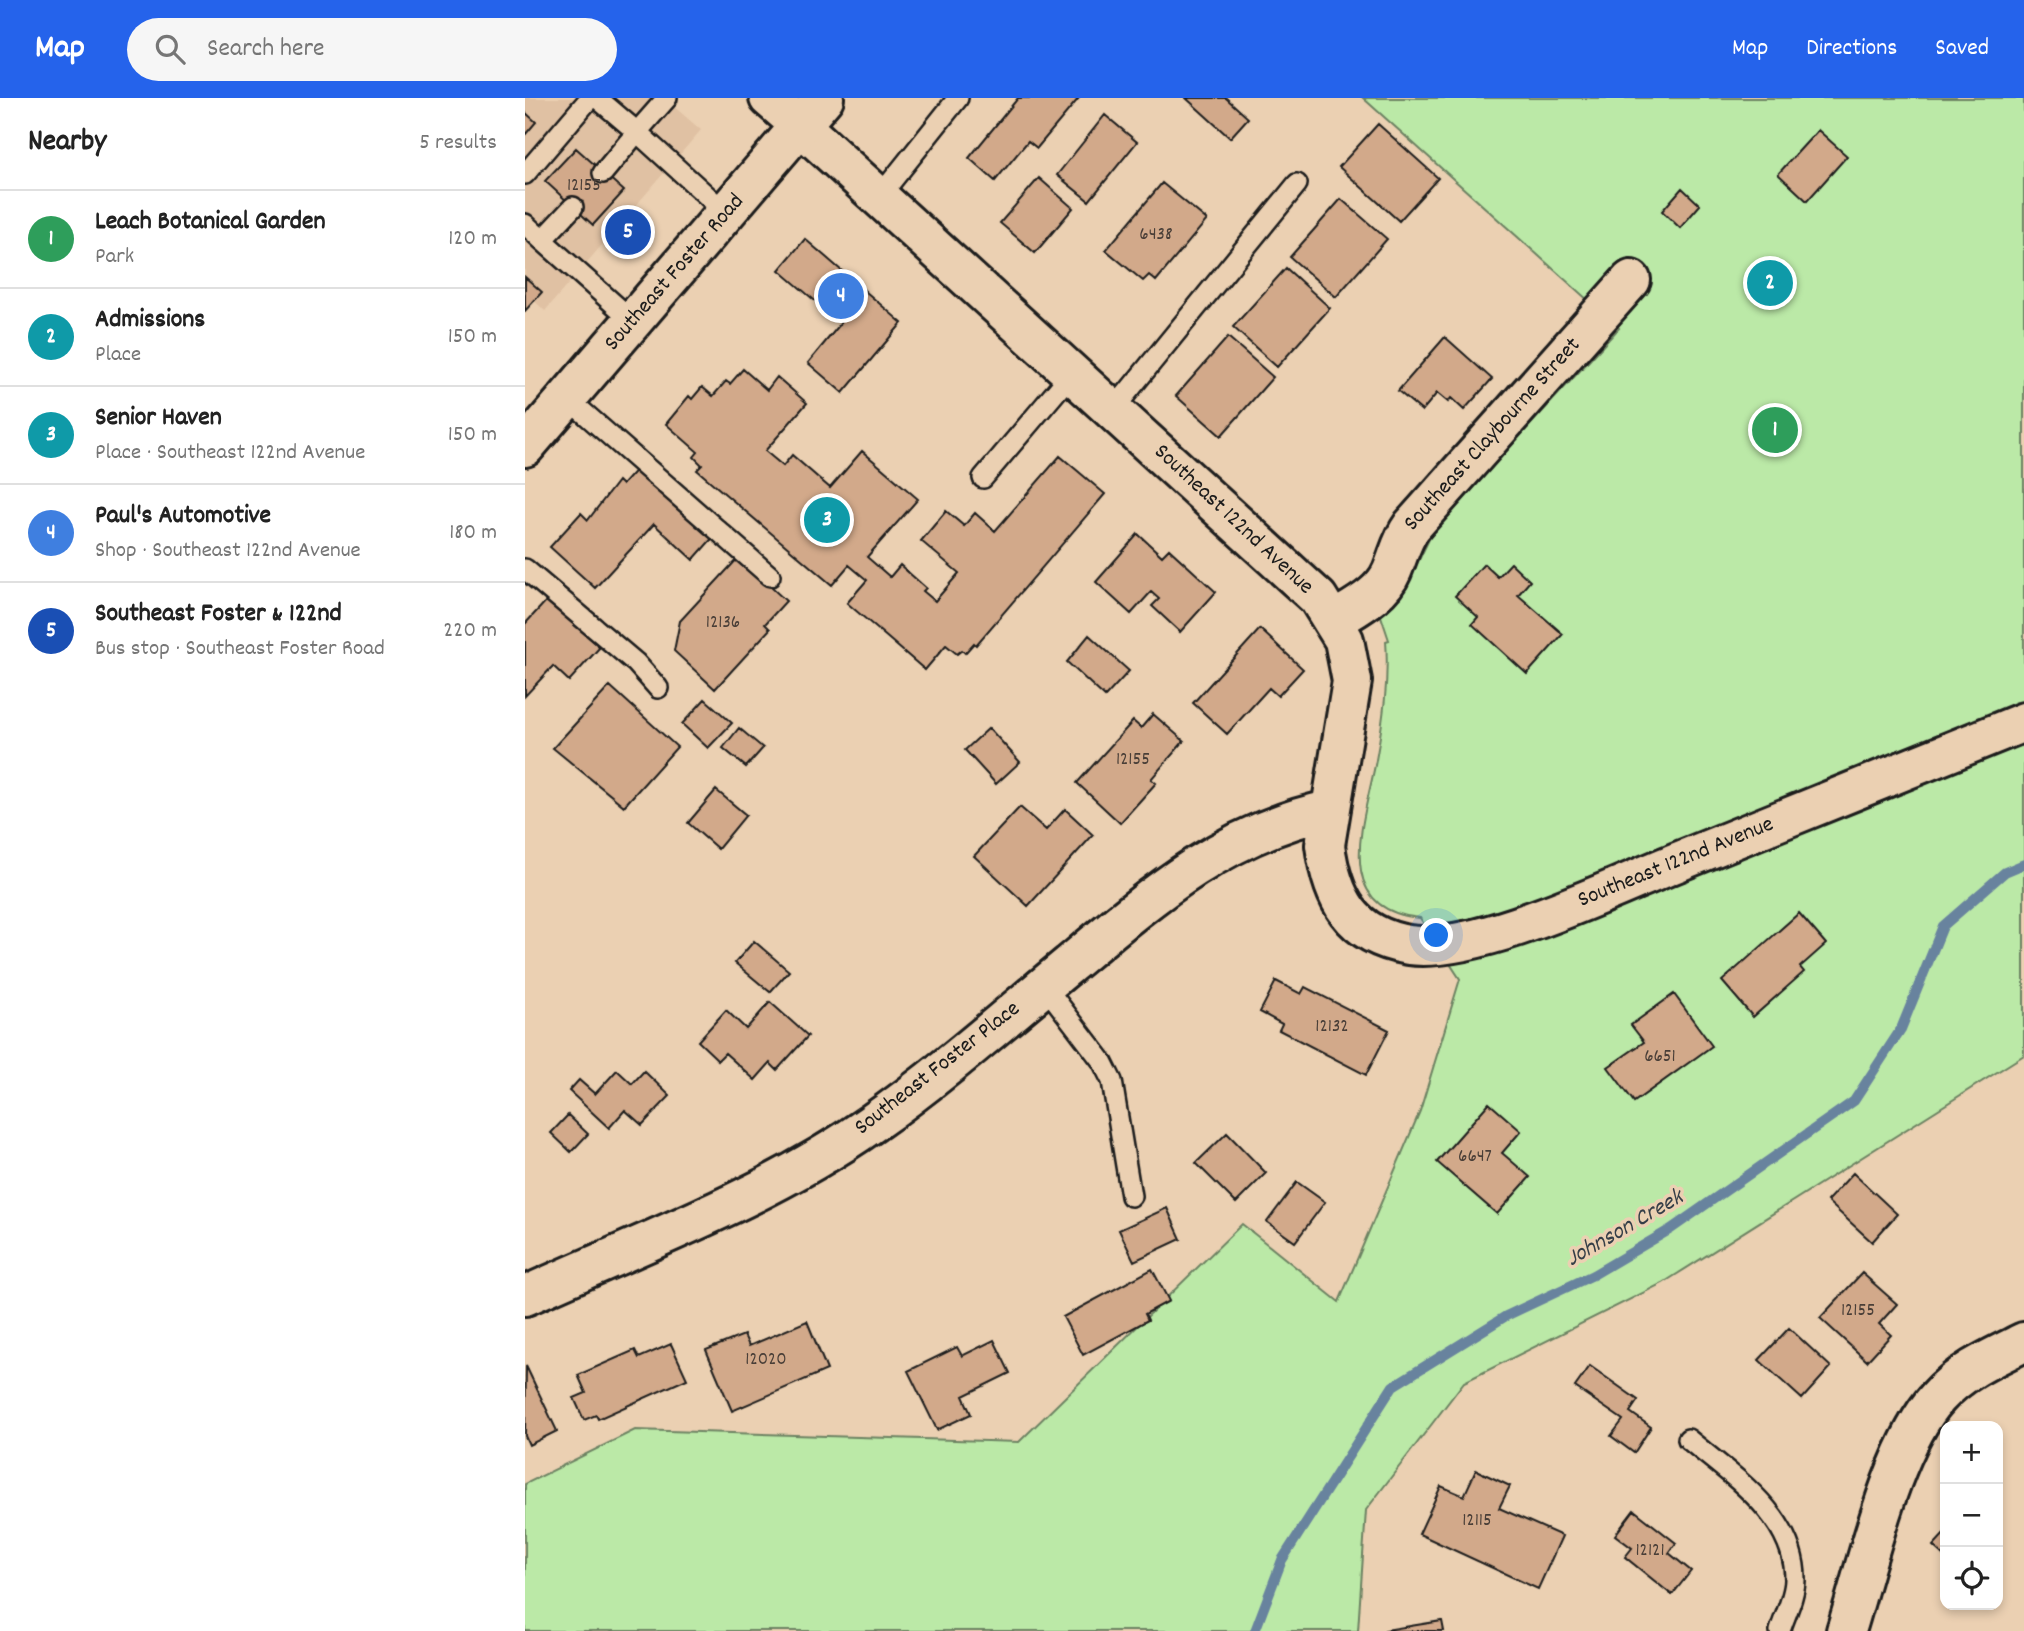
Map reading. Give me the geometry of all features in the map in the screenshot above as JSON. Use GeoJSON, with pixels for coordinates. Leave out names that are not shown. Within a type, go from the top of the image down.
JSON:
{"type":"FeatureCollection","features":[{"type":"Feature","properties":{"kind":"street","name":"Southeast 122nd Avenue"},"geometry":{"type":"LineString","coordinates":[[769,98],[812,112],[879,197],[1295,574],[1318,598],[1334,621],[1349,657],[1352,681],[1329,810],[1325,845],[1328,872],[1334,892],[1348,912],[1363,926],[1392,941],[1412,945],[1444,945],[1536,919],[2024,722]]}},
{"type":"Feature","properties":{"kind":"street","name":"Southeast Foster Road"},"geometry":{"type":"LineString","coordinates":[[527,440],[567,398],[812,112]]}},
{"type":"Feature","properties":{"kind":"street","name":"Southeast Claybourne Street"},"geometry":{"type":"LineString","coordinates":[[1334,621],[1383,586],[1392,572],[1401,540],[1412,526],[1632,280]]}},
{"type":"Feature","properties":{"kind":"street","name":"Southeast Foster Place"},"geometry":{"type":"LineString","coordinates":[[525,1297],[814,1160],[872,1124],[1153,894],[1247,836],[1276,824],[1329,810]]}},
{"type":"Feature","properties":{"kind":"street"},"geometry":{"type":"LineString","coordinates":[[1846,1631],[1901,1457],[1920,1420],[1953,1383],[2024,1342]]}},
{"type":"Feature","properties":{"kind":"lane"},"geometry":{"type":"LineString","coordinates":[[525,174],[590,98]]}},
{"type":"Feature","properties":{"kind":"lane"},"geometry":{"type":"LineString","coordinates":[[597,98],[726,213]]}},
{"type":"Feature","properties":{"kind":"lane"},"geometry":{"type":"LineString","coordinates":[[603,173],[667,98]]}},
{"type":"Feature","properties":{"kind":"lane"},"geometry":{"type":"LineString","coordinates":[[879,197],[958,98]]}},
{"type":"Feature","properties":{"kind":"lane"},"geometry":{"type":"LineString","coordinates":[[1113,410],[1297,184]]}},
{"type":"Feature","properties":{"kind":"lane"},"geometry":{"type":"LineString","coordinates":[[543,240],[573,207]]}},
{"type":"Feature","properties":{"kind":"lane"},"geometry":{"type":"LineString","coordinates":[[525,224],[633,321]]}},
{"type":"Feature","properties":{"kind":"lane"},"geometry":{"type":"LineString","coordinates":[[983,478],[1072,373]]}},
{"type":"Feature","properties":{"kind":"lane"},"geometry":{"type":"LineString","coordinates":[[567,398],[770,576]]}},
{"type":"Feature","properties":{"kind":"lane"},"geometry":{"type":"LineString","coordinates":[[525,569],[636,663],[658,688]]}},
{"type":"Feature","properties":{"kind":"lane"},"geometry":{"type":"LineString","coordinates":[[1044,985],[1102,1061],[1112,1081],[1131,1196]]}},
{"type":"Feature","properties":{"kind":"lane"},"geometry":{"type":"LineString","coordinates":[[1688,1439],[1776,1519],[1793,1555],[1795,1582],[1780,1631]]}},
{"type":"Feature","properties":{"kind":"shaded area"},"geometry":{"type":"Polygon","coordinates":[[[525,98],[664,98],[701,130],[545,311],[525,292],[525,98]]]}},
{"type":"Feature","properties":{"kind":"green space"},"geometry":{"type":"Polygon","coordinates":[[[1363,98],[2024,98],[2024,1055],[1663,1283],[1464,1382],[1366,1510],[1358,1631],[525,1631],[525,1484],[635,1430],[1019,1442],[1242,1224],[1339,1302],[1420,1111],[1460,979],[1420,918],[1391,911],[1373,898],[1363,879],[1361,832],[1381,730],[1386,686],[1386,641],[1389,640],[1380,613],[1404,591],[1433,531],[1619,328],[1363,98]]]}},
{"type":"Feature","properties":{"kind":"building"},"geometry":{"type":"Polygon","coordinates":[[[1018,98],[1079,98],[1037,148],[1028,141],[995,181],[969,158],[1018,98]]]}},
{"type":"Feature","properties":{"kind":"building"},"geometry":{"type":"Polygon","coordinates":[[[1186,98],[1226,98],[1248,118],[1230,138],[1186,98]]]}},
{"type":"Feature","properties":{"kind":"building"},"geometry":{"type":"Polygon","coordinates":[[[525,112],[536,122],[525,135],[525,112]]]}},
{"type":"Feature","properties":{"kind":"building"},"geometry":{"type":"Polygon","coordinates":[[[1105,115],[1137,142],[1089,201],[1057,175],[1105,115]]]}},
{"type":"Feature","properties":{"kind":"building"},"geometry":{"type":"Polygon","coordinates":[[[1378,124],[1438,178],[1399,221],[1339,167],[1378,124]]]}},
{"type":"Feature","properties":{"kind":"building"},"geometry":{"type":"Polygon","coordinates":[[[1818,130],[1847,156],[1807,201],[1778,174],[1818,130]]]}},
{"type":"Feature","properties":{"kind":"building"},"geometry":{"type":"Polygon","coordinates":[[[576,148],[624,191],[593,225],[545,181],[576,148]]]}},
{"type":"Feature","properties":{"kind":"building"},"geometry":{"type":"Polygon","coordinates":[[[1039,178],[1073,208],[1035,253],[1000,223],[1039,178]]]}},
{"type":"Feature","properties":{"kind":"building"},"geometry":{"type":"Polygon","coordinates":[[[1162,183],[1207,220],[1156,281],[1149,275],[1143,281],[1106,250],[1162,183]]]}},
{"type":"Feature","properties":{"kind":"building"},"geometry":{"type":"Polygon","coordinates":[[[1682,188],[1700,205],[1680,228],[1662,211],[1682,188]]]}},
{"type":"Feature","properties":{"kind":"building"},"geometry":{"type":"Polygon","coordinates":[[[1341,199],[1387,239],[1336,297],[1290,257],[1341,199]]]}},
{"type":"Feature","properties":{"kind":"building"},"geometry":{"type":"Polygon","coordinates":[[[805,239],[902,323],[843,393],[808,363],[841,323],[779,270],[805,239]]]}},
{"type":"Feature","properties":{"kind":"building"},"geometry":{"type":"Polygon","coordinates":[[[1769,267],[1786,282],[1772,299],[1755,284],[1769,267]]]}},
{"type":"Feature","properties":{"kind":"building"},"geometry":{"type":"Polygon","coordinates":[[[1286,268],[1330,308],[1277,367],[1233,327],[1286,268]]]}},
{"type":"Feature","properties":{"kind":"building"},"geometry":{"type":"Polygon","coordinates":[[[525,277],[542,292],[525,311],[525,277]]]}},
{"type":"Feature","properties":{"kind":"building"},"geometry":{"type":"Polygon","coordinates":[[[1228,337],[1273,377],[1221,436],[1176,396],[1228,337]]]}},
{"type":"Feature","properties":{"kind":"building"},"geometry":{"type":"Polygon","coordinates":[[[1445,337],[1492,379],[1464,410],[1451,398],[1448,402],[1437,393],[1422,411],[1398,391],[1445,337]]]}},
{"type":"Feature","properties":{"kind":"building"},"geometry":{"type":"Polygon","coordinates":[[[743,369],[767,390],[777,377],[807,403],[765,451],[783,466],[792,455],[830,488],[862,451],[918,499],[867,557],[890,577],[900,565],[926,588],[923,591],[935,601],[959,573],[921,541],[946,511],[964,526],[975,513],[995,531],[1060,456],[1105,494],[976,645],[974,643],[965,653],[962,650],[957,654],[946,645],[925,670],[847,603],[867,580],[849,565],[832,585],[697,470],[702,465],[694,457],[698,452],[666,424],[689,396],[692,399],[702,387],[713,396],[726,381],[730,384],[743,369]]]}},
{"type":"Feature","properties":{"kind":"building"},"geometry":{"type":"Polygon","coordinates":[[[641,464],[716,534],[693,560],[654,524],[595,588],[550,547],[581,513],[588,520],[618,481],[622,485],[641,464]]]}},
{"type":"Feature","properties":{"kind":"building"},"geometry":{"type":"Polygon","coordinates":[[[1138,534],[1162,556],[1169,549],[1216,592],[1180,632],[1152,606],[1159,599],[1151,592],[1131,614],[1096,582],[1138,534]]]}},
{"type":"Feature","properties":{"kind":"building"},"geometry":{"type":"Polygon","coordinates":[[[739,557],[786,601],[765,624],[770,629],[715,689],[674,651],[680,621],[739,557]]]}},
{"type":"Feature","properties":{"kind":"building"},"geometry":{"type":"Polygon","coordinates":[[[1511,563],[1530,581],[1518,595],[1563,634],[1527,674],[1472,624],[1478,617],[1455,596],[1484,564],[1498,577],[1511,563]]]}},
{"type":"Feature","properties":{"kind":"building"},"geometry":{"type":"Polygon","coordinates":[[[548,599],[600,647],[569,681],[553,666],[525,696],[525,624],[548,599]]]}},
{"type":"Feature","properties":{"kind":"building"},"geometry":{"type":"Polygon","coordinates":[[[1260,629],[1303,669],[1278,696],[1269,688],[1227,734],[1193,703],[1260,629]]]}},
{"type":"Feature","properties":{"kind":"building"},"geometry":{"type":"Polygon","coordinates":[[[1089,635],[1129,671],[1105,697],[1067,662],[1089,635]]]}},
{"type":"Feature","properties":{"kind":"building"},"geometry":{"type":"Polygon","coordinates":[[[610,686],[677,747],[624,806],[553,748],[610,686]]]}},
{"type":"Feature","properties":{"kind":"building"},"geometry":{"type":"Polygon","coordinates":[[[705,699],[732,723],[708,748],[682,724],[705,699]]]}},
{"type":"Feature","properties":{"kind":"building"},"geometry":{"type":"Polygon","coordinates":[[[1153,714],[1184,741],[1151,779],[1156,783],[1120,823],[1077,783],[1133,721],[1141,728],[1153,714]]]}},
{"type":"Feature","properties":{"kind":"building"},"geometry":{"type":"Polygon","coordinates":[[[739,728],[763,748],[746,767],[723,748],[739,728]]]}},
{"type":"Feature","properties":{"kind":"building"},"geometry":{"type":"Polygon","coordinates":[[[989,728],[1020,762],[996,784],[965,750],[989,728]]]}},
{"type":"Feature","properties":{"kind":"building"},"geometry":{"type":"Polygon","coordinates":[[[716,790],[746,815],[718,849],[688,823],[716,790]]]}},
{"type":"Feature","properties":{"kind":"building"},"geometry":{"type":"Polygon","coordinates":[[[1020,807],[1046,830],[1065,809],[1093,835],[1028,906],[974,856],[1020,807]]]}},
{"type":"Feature","properties":{"kind":"building"},"geometry":{"type":"Polygon","coordinates":[[[1799,913],[1826,944],[1800,967],[1804,972],[1753,1017],[1722,981],[1799,913]]]}},
{"type":"Feature","properties":{"kind":"building"},"geometry":{"type":"Polygon","coordinates":[[[754,941],[789,971],[770,992],[735,963],[754,941]]]}},
{"type":"Feature","properties":{"kind":"building"},"geometry":{"type":"Polygon","coordinates":[[[1276,981],[1301,994],[1305,987],[1389,1030],[1366,1075],[1279,1030],[1282,1024],[1260,1012],[1276,981]]]}},
{"type":"Feature","properties":{"kind":"building"},"geometry":{"type":"Polygon","coordinates":[[[1674,994],[1712,1046],[1634,1102],[1608,1067],[1644,1042],[1631,1025],[1674,994]]]}},
{"type":"Feature","properties":{"kind":"building"},"geometry":{"type":"Polygon","coordinates":[[[770,1002],[808,1036],[777,1070],[770,1063],[755,1080],[725,1053],[718,1060],[698,1041],[726,1010],[746,1029],[770,1002]]]}},
{"type":"Feature","properties":{"kind":"building"},"geometry":{"type":"Polygon","coordinates":[[[617,1070],[632,1084],[644,1071],[670,1096],[642,1125],[625,1110],[609,1128],[569,1091],[579,1080],[595,1094],[617,1070]]]}},
{"type":"Feature","properties":{"kind":"building"},"geometry":{"type":"Polygon","coordinates":[[[1489,1103],[1521,1131],[1502,1153],[1530,1177],[1497,1214],[1437,1162],[1489,1103]]]}},
{"type":"Feature","properties":{"kind":"building"},"geometry":{"type":"Polygon","coordinates":[[[568,1115],[588,1134],[571,1152],[551,1133],[568,1115]]]}},
{"type":"Feature","properties":{"kind":"building"},"geometry":{"type":"Polygon","coordinates":[[[1227,1133],[1266,1173],[1236,1203],[1196,1163],[1227,1133]]]}},
{"type":"Feature","properties":{"kind":"building"},"geometry":{"type":"Polygon","coordinates":[[[1853,1173],[1897,1214],[1872,1242],[1827,1201],[1853,1173]]]}},
{"type":"Feature","properties":{"kind":"building"},"geometry":{"type":"Polygon","coordinates":[[[1297,1182],[1325,1202],[1295,1242],[1267,1222],[1297,1182]]]}},
{"type":"Feature","properties":{"kind":"building"},"geometry":{"type":"Polygon","coordinates":[[[1167,1208],[1181,1239],[1134,1261],[1119,1230],[1167,1208]]]}},
{"type":"Feature","properties":{"kind":"building"},"geometry":{"type":"Polygon","coordinates":[[[1152,1269],[1169,1301],[1145,1314],[1148,1320],[1083,1355],[1063,1317],[1152,1269]]]}},
{"type":"Feature","properties":{"kind":"building"},"geometry":{"type":"Polygon","coordinates":[[[1862,1273],[1897,1304],[1879,1324],[1891,1335],[1867,1361],[1820,1318],[1862,1273]]]}},
{"type":"Feature","properties":{"kind":"building"},"geometry":{"type":"Polygon","coordinates":[[[807,1321],[827,1370],[732,1411],[706,1350],[744,1335],[749,1346],[807,1321]]]}},
{"type":"Feature","properties":{"kind":"building"},"geometry":{"type":"Polygon","coordinates":[[[1789,1328],[1831,1367],[1802,1399],[1759,1360],[1789,1328]]]}},
{"type":"Feature","properties":{"kind":"building"},"geometry":{"type":"Polygon","coordinates":[[[994,1340],[1010,1373],[963,1396],[971,1414],[937,1430],[908,1371],[957,1347],[962,1356],[994,1340]]]}},
{"type":"Feature","properties":{"kind":"building"},"geometry":{"type":"Polygon","coordinates":[[[671,1344],[687,1379],[598,1419],[596,1415],[584,1420],[574,1398],[586,1393],[578,1375],[635,1350],[639,1358],[671,1344]]]}},
{"type":"Feature","properties":{"kind":"building"},"geometry":{"type":"Polygon","coordinates":[[[526,1366],[557,1431],[529,1445],[525,1436],[526,1366]]]}},
{"type":"Feature","properties":{"kind":"building"},"geometry":{"type":"Polygon","coordinates":[[[1590,1366],[1638,1400],[1630,1412],[1651,1427],[1634,1453],[1611,1436],[1623,1420],[1575,1387],[1590,1366]]]}},
{"type":"Feature","properties":{"kind":"building"},"geometry":{"type":"Polygon","coordinates":[[[1476,1470],[1510,1486],[1499,1508],[1562,1536],[1538,1589],[1419,1534],[1441,1486],[1464,1496],[1476,1470]]]}},
{"type":"Feature","properties":{"kind":"building"},"geometry":{"type":"Polygon","coordinates":[[[1634,1510],[1676,1543],[1669,1553],[1691,1571],[1672,1595],[1625,1557],[1632,1548],[1615,1535],[1634,1510]]]}},
{"type":"Feature","properties":{"kind":"building"},"geometry":{"type":"Polygon","coordinates":[[[1940,1538],[1940,1552],[1933,1546],[1940,1538]]]}},
{"type":"Feature","properties":{"kind":"building"},"geometry":{"type":"Polygon","coordinates":[[[1442,1621],[1444,1631],[1385,1631],[1385,1630],[1442,1621]]]}},
{"type":"Feature","properties":{"kind":"waterway","name":"Johnson Creek"},"geometry":{"type":"LineString","coordinates":[[1255,1631],[1282,1560],[1393,1386],[1506,1316],[1593,1275],[1671,1229],[1854,1101],[1901,1029],[1943,926],[2005,872],[2024,864]]}},
{"type":"Feature","properties":{"kind":"place","name":"Southeast Foster & 122nd"},"geometry":{"type":"Point","coordinates":[628,232]}},
{"type":"Feature","properties":{"kind":"place","name":"Admissions"},"geometry":{"type":"Point","coordinates":[1770,283]}},
{"type":"Feature","properties":{"kind":"place","name":"Paul's Automotive"},"geometry":{"type":"Point","coordinates":[841,296]}},
{"type":"Feature","properties":{"kind":"place","name":"Leach Botanical Garden"},"geometry":{"type":"Point","coordinates":[1775,430]}},
{"type":"Feature","properties":{"kind":"place","name":"Senior Haven"},"geometry":{"type":"Point","coordinates":[827,520]}}]}
